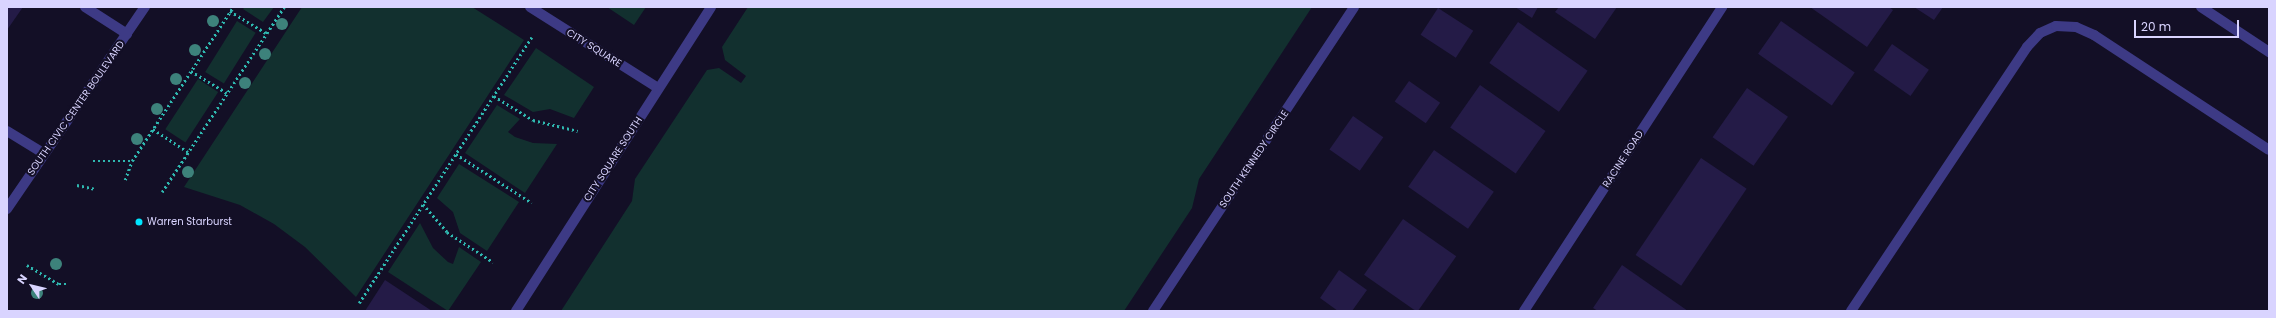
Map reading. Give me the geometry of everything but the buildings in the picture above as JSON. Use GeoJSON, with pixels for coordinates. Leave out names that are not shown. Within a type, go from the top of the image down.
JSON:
{"type":"FeatureCollection","features":[{"type":"Feature","properties":{"kind":"street"},"geometry":{"type":"LineString","coordinates":[[86,7],[127,34]]}},
{"type":"Feature","properties":{"kind":"street","name":"SOUTH CIVIC CENTER BOULEVARD"},"geometry":{"type":"LineString","coordinates":[[7,209],[43,153],[145,7]]}},
{"type":"Feature","properties":{"kind":"street","name":"CITY SQUARE"},"geometry":{"type":"LineString","coordinates":[[530,7],[658,88]]}},
{"type":"Feature","properties":{"kind":"street","name":"CITY SQUARE SOUTH"},"geometry":{"type":"LineString","coordinates":[[516,311],[711,7]]}},
{"type":"Feature","properties":{"kind":"street","name":"SOUTH KENNEDY CIRCLE"},"geometry":{"type":"LineString","coordinates":[[1153,311],[1354,7]]}},
{"type":"Feature","properties":{"kind":"street","name":"RACINE ROAD"},"geometry":{"type":"LineString","coordinates":[[1524,311],[1722,7]]}},
{"type":"Feature","properties":{"kind":"street"},"geometry":{"type":"LineString","coordinates":[[2201,7],[2269,52]]}},
{"type":"Feature","properties":{"kind":"street"},"geometry":{"type":"LineString","coordinates":[[1851,311],[2028,47],[2040,33],[2056,26],[2076,27],[2094,35],[2269,150]]}},
{"type":"Feature","properties":{"kind":"street"},"geometry":{"type":"LineString","coordinates":[[7,131],[43,153]]}},
{"type":"Feature","properties":{"kind":"path"},"geometry":{"type":"LineString","coordinates":[[124,180],[132,161],[233,7]]}},
{"type":"Feature","properties":{"kind":"path"},"geometry":{"type":"LineString","coordinates":[[162,192],[284,7]]}},
{"type":"Feature","properties":{"kind":"path"},"geometry":{"type":"LineString","coordinates":[[230,11],[266,33]]}},
{"type":"Feature","properties":{"kind":"path"},"geometry":{"type":"LineString","coordinates":[[359,303],[532,37]]}},
{"type":"Feature","properties":{"kind":"path"},"geometry":{"type":"LineString","coordinates":[[191,71],[227,93]]}},
{"type":"Feature","properties":{"kind":"path"},"geometry":{"type":"LineString","coordinates":[[494,96],[533,120],[578,131]]}},
{"type":"Feature","properties":{"kind":"path"},"geometry":{"type":"LineString","coordinates":[[153,129],[188,152]]}},
{"type":"Feature","properties":{"kind":"path"},"geometry":{"type":"LineString","coordinates":[[456,154],[532,203]]}},
{"type":"Feature","properties":{"kind":"path"},"geometry":{"type":"LineString","coordinates":[[93,161],[132,161]]}},
{"type":"Feature","properties":{"kind":"path"},"geometry":{"type":"LineString","coordinates":[[77,185],[96,189]]}},
{"type":"Feature","properties":{"kind":"path"},"geometry":{"type":"LineString","coordinates":[[423,204],[447,232],[493,262]]}},
{"type":"Feature","properties":{"kind":"path"},"geometry":{"type":"LineString","coordinates":[[27,265],[59,284],[67,284]]}},
{"type":"Feature","properties":{"kind":"green space"},"geometry":{"type":"Polygon","coordinates":[[[245,7],[274,7],[263,22],[243,9],[245,7]]]}},
{"type":"Feature","properties":{"kind":"green space"},"geometry":{"type":"Polygon","coordinates":[[[302,7],[472,7],[524,40],[356,297],[305,247],[274,224],[240,205],[184,187],[302,7]]]}},
{"type":"Feature","properties":{"kind":"green space"},"geometry":{"type":"Polygon","coordinates":[[[607,7],[646,7],[634,25],[607,7]]]}},
{"type":"Feature","properties":{"kind":"green space"},"geometry":{"type":"Polygon","coordinates":[[[748,7],[1312,7],[1199,179],[1192,208],[1124,311],[561,311],[632,201],[635,179],[707,70],[719,68],[741,83],[746,76],[725,60],[722,47],[748,7]]]}},
{"type":"Feature","properties":{"kind":"green space"},"geometry":{"type":"Polygon","coordinates":[[[237,21],[256,33],[224,84],[205,72],[237,21]]]}},
{"type":"Feature","properties":{"kind":"green space"},"geometry":{"type":"Polygon","coordinates":[[[536,48],[594,87],[574,118],[550,109],[533,112],[504,95],[536,48]]]}},
{"type":"Feature","properties":{"kind":"green space"},"geometry":{"type":"Polygon","coordinates":[[[198,79],[218,92],[185,142],[165,129],[198,79]]]}},
{"type":"Feature","properties":{"kind":"green space"},"geometry":{"type":"Polygon","coordinates":[[[497,105],[520,119],[508,132],[515,137],[533,143],[557,144],[525,193],[465,153],[497,105]]]}},
{"type":"Feature","properties":{"kind":"green space"},"geometry":{"type":"Polygon","coordinates":[[[459,164],[519,202],[487,251],[460,233],[453,212],[437,198],[459,164]]]}},
{"type":"Feature","properties":{"kind":"green space"},"geometry":{"type":"Polygon","coordinates":[[[420,223],[433,248],[448,262],[453,264],[459,247],[481,262],[448,311],[388,272],[420,223]]]}},
{"type":"Feature","properties":{"kind":"place","name":"Warren Starburst"},"geometry":{"type":"Point","coordinates":[139,222]}}]}
